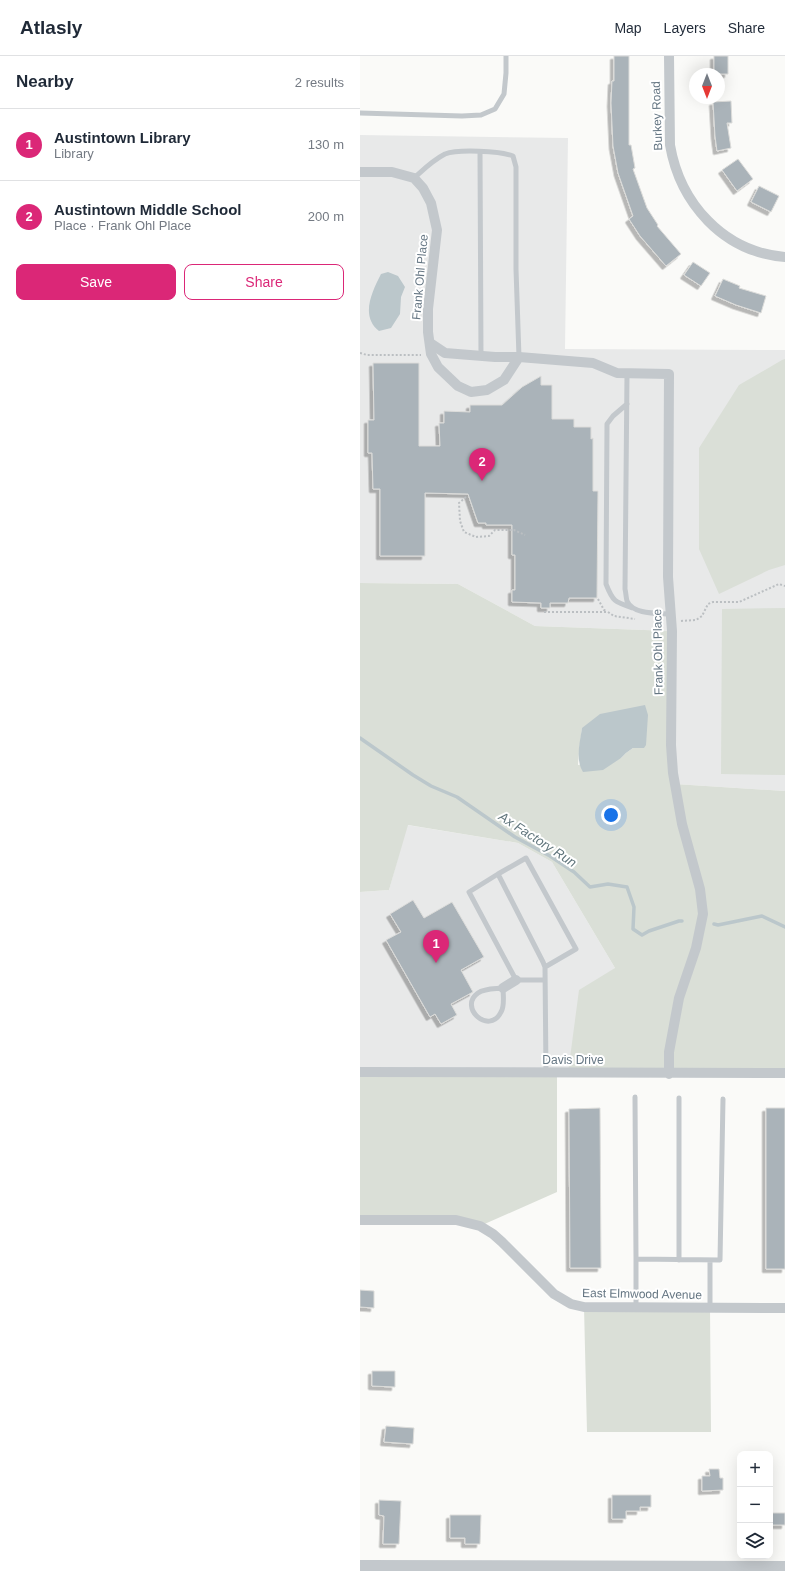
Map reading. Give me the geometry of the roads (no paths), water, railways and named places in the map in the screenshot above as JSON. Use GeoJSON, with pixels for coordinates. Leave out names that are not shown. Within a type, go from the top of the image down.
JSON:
{"type":"FeatureCollection","features":[{"type":"Feature","properties":{"kind":"street","name":"Burkey Road"},"geometry":{"type":"LineString","coordinates":[[669,56],[670,145],[672,158],[683,188],[703,216],[728,237],[757,252],[785,257]]}},
{"type":"Feature","properties":{"kind":"street"},"geometry":{"type":"LineString","coordinates":[[360,172],[392,172],[414,178]]}},
{"type":"Feature","properties":{"kind":"street","name":"Frank Ohl Place"},"geometry":{"type":"LineString","coordinates":[[414,178],[423,188],[431,203],[437,230],[428,309],[428,332],[431,354],[438,367],[458,386],[471,392],[487,390],[504,380],[519,357]]}},
{"type":"Feature","properties":{"kind":"street","name":"Frank Ohl Place"},"geometry":{"type":"LineString","coordinates":[[430,343],[445,353],[592,363],[617,373],[627,374],[669,374],[668,577],[672,631],[671,744],[673,773],[682,824],[700,889],[703,914],[696,948],[679,998],[669,1052],[668,1074]]}},
{"type":"Feature","properties":{"kind":"street"},"geometry":{"type":"LineString","coordinates":[[503,988],[516,980]]}},
{"type":"Feature","properties":{"kind":"street","name":"Davis Drive"},"geometry":{"type":"LineString","coordinates":[[360,1072],[785,1074]]}},
{"type":"Feature","properties":{"kind":"street","name":"East Elmwood Avenue"},"geometry":{"type":"LineString","coordinates":[[360,1220],[456,1220],[480,1226],[494,1234],[554,1294],[564,1301],[584,1307],[785,1308]]}},
{"type":"Feature","properties":{"kind":"street"},"geometry":{"type":"LineString","coordinates":[[360,1566],[785,1567]]}},
{"type":"Feature","properties":{"kind":"lane"},"geometry":{"type":"LineString","coordinates":[[360,113],[462,116],[481,115],[494,109],[504,94],[506,56]]}},
{"type":"Feature","properties":{"kind":"lane"},"geometry":{"type":"LineString","coordinates":[[480,152],[481,356]]}},
{"type":"Feature","properties":{"kind":"lane"},"geometry":{"type":"LineString","coordinates":[[414,178],[429,164],[447,154],[502,152],[513,156],[516,166],[516,269],[519,357]]}},
{"type":"Feature","properties":{"kind":"lane"},"geometry":{"type":"LineString","coordinates":[[627,374],[625,589],[627,601],[632,608]]}},
{"type":"Feature","properties":{"kind":"lane"},"geometry":{"type":"LineString","coordinates":[[627,404],[613,416],[607,424],[606,584],[610,595],[616,602],[643,611],[671,614]]}},
{"type":"Feature","properties":{"kind":"lane"},"geometry":{"type":"LineString","coordinates":[[545,967],[576,949],[526,858],[469,892],[516,980],[545,980]]}},
{"type":"Feature","properties":{"kind":"lane"},"geometry":{"type":"LineString","coordinates":[[498,874],[545,967],[546,1073]]}},
{"type":"Feature","properties":{"kind":"lane"},"geometry":{"type":"LineString","coordinates":[[503,988],[502,1012],[497,1018],[489,1021],[481,1020],[474,1015],[471,1007],[473,999],[478,993],[485,990],[503,988]]}},
{"type":"Feature","properties":{"kind":"lane"},"geometry":{"type":"LineString","coordinates":[[635,1097],[636,1308]]}},
{"type":"Feature","properties":{"kind":"lane"},"geometry":{"type":"LineString","coordinates":[[679,1098],[679,1260]]}},
{"type":"Feature","properties":{"kind":"lane"},"geometry":{"type":"LineString","coordinates":[[636,1259],[720,1260],[723,1099]]}},
{"type":"Feature","properties":{"kind":"lane"},"geometry":{"type":"LineString","coordinates":[[710,1260],[710,1308]]}},
{"type":"Feature","properties":{"kind":"waterway","name":"Ax Factory Run"},"geometry":{"type":"LineString","coordinates":[[360,738],[413,775],[431,786],[457,797],[515,837],[550,856],[574,872],[590,887],[608,884],[627,887],[634,907],[633,929],[642,935],[649,931],[682,921]]}},
{"type":"Feature","properties":{"kind":"waterway","name":"Ax Factory Run"},"geometry":{"type":"LineString","coordinates":[[714,924],[718,925],[762,916],[785,927]]}},
{"type":"Feature","properties":{"kind":"place","name":"Austintown Middle School"},"geometry":{"type":"Point","coordinates":[482,481]}},
{"type":"Feature","properties":{"kind":"place","name":"Austintown Library"},"geometry":{"type":"Point","coordinates":[436,963]}}]}
